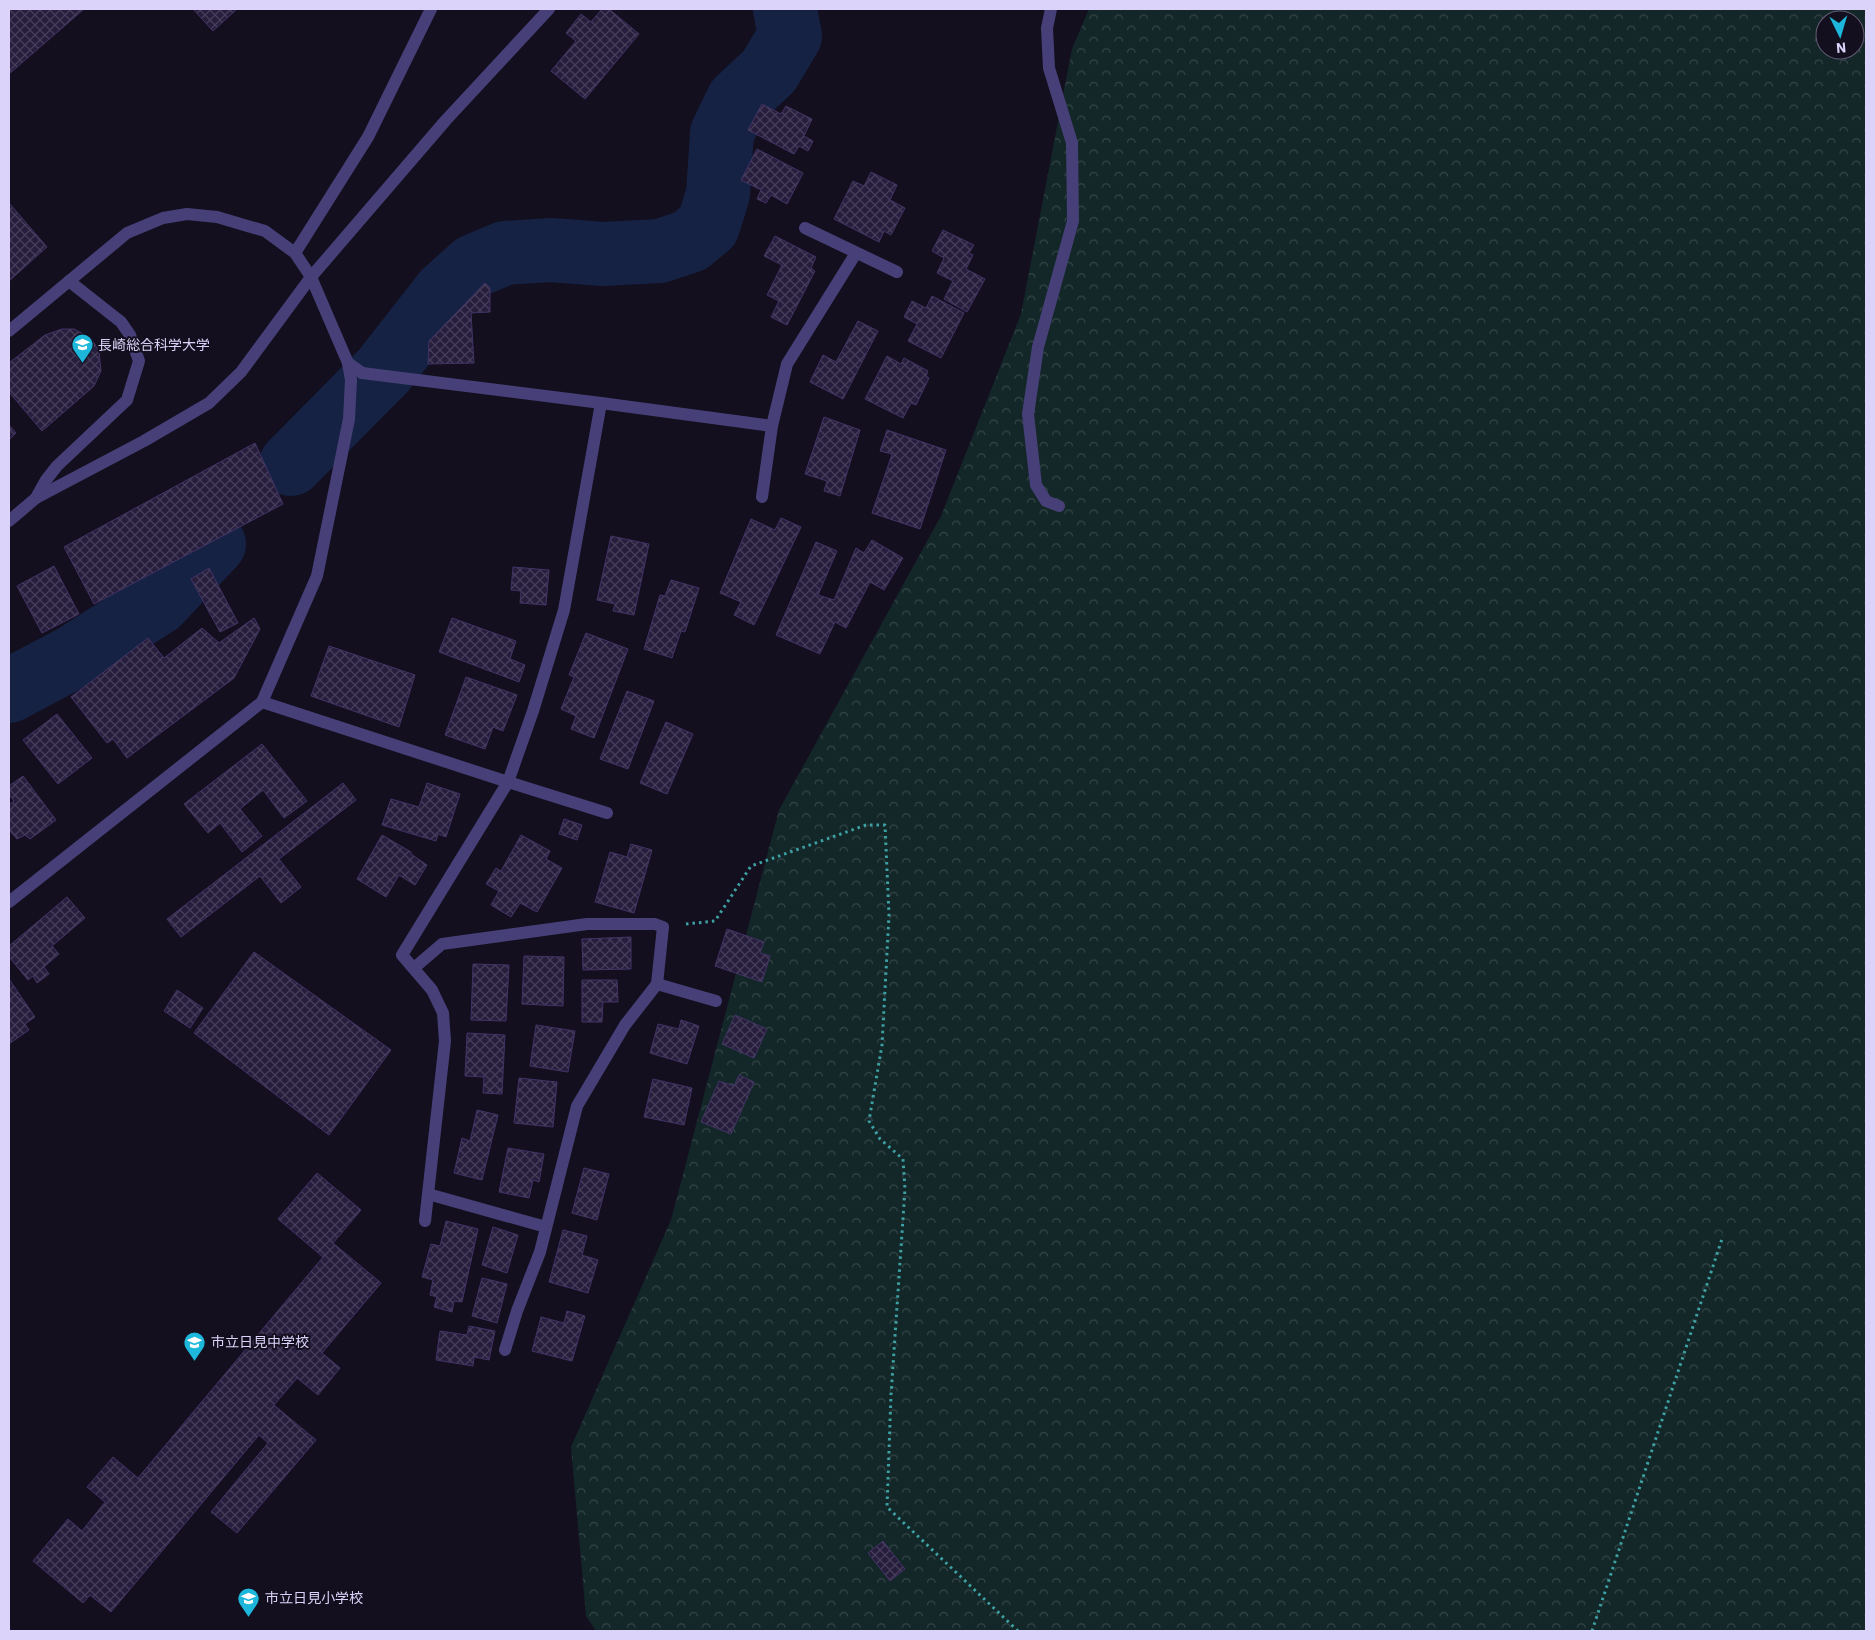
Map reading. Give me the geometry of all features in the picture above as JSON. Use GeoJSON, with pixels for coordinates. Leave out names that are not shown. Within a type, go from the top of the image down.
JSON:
{"type":"FeatureCollection","features":[{"type":"Feature","properties":{"kind":"street"},"geometry":{"type":"LineString","coordinates":[[295,253],[368,137],[431,9]]}},
{"type":"Feature","properties":{"kind":"street"},"geometry":{"type":"LineString","coordinates":[[9,521],[36,498],[209,403],[247,365],[311,277],[446,120],[549,9]]}},
{"type":"Feature","properties":{"kind":"street"},"geometry":{"type":"LineString","coordinates":[[1051,9],[1047,28],[1049,68],[1072,142],[1073,221],[1038,347],[1028,414],[1036,485],[1046,501],[1059,506]]}},
{"type":"Feature","properties":{"kind":"street"},"geometry":{"type":"LineString","coordinates":[[9,331],[127,233],[163,218],[187,214],[217,217],[265,231],[295,253],[311,277],[348,364],[350,380],[349,419],[317,576],[262,702],[9,902]]}},
{"type":"Feature","properties":{"kind":"street"},"geometry":{"type":"LineString","coordinates":[[805,228],[897,272]]}},
{"type":"Feature","properties":{"kind":"street"},"geometry":{"type":"LineString","coordinates":[[762,497],[772,426],[787,364],[856,253]]}},
{"type":"Feature","properties":{"kind":"street"},"geometry":{"type":"LineString","coordinates":[[36,498],[46,480],[58,466],[127,400],[139,362],[130,335],[121,322],[69,281]]}},
{"type":"Feature","properties":{"kind":"street"},"geometry":{"type":"LineString","coordinates":[[348,364],[362,373],[396,378],[772,426]]}},
{"type":"Feature","properties":{"kind":"street"},"geometry":{"type":"LineString","coordinates":[[425,1222],[445,1041],[443,1013],[432,990],[402,955],[508,782],[533,711],[564,610],[601,403]]}},
{"type":"Feature","properties":{"kind":"street"},"geometry":{"type":"LineString","coordinates":[[262,702],[607,813]]}},
{"type":"Feature","properties":{"kind":"street"},"geometry":{"type":"LineString","coordinates":[[414,968],[442,944],[587,924],[655,924],[663,927],[656,984],[625,1025],[577,1106],[540,1252],[517,1311],[506,1350]]}},
{"type":"Feature","properties":{"kind":"street"},"geometry":{"type":"LineString","coordinates":[[656,984],[716,1001]]}},
{"type":"Feature","properties":{"kind":"street"},"geometry":{"type":"LineString","coordinates":[[428,1194],[546,1227]]}},
{"type":"Feature","properties":{"kind":"path"},"geometry":{"type":"LineString","coordinates":[[663,927],[714,921],[751,866],[866,825],[885,825],[888,915],[882,1045],[869,1120],[880,1139],[903,1159],[905,1189],[891,1395],[887,1508],[1018,1631]]}},
{"type":"Feature","properties":{"kind":"path"},"geometry":{"type":"LineString","coordinates":[[1592,1631],[1723,1236]]}},
{"type":"Feature","properties":{"kind":"green space"},"geometry":{"type":"Polygon","coordinates":[[[1089,9],[1866,9],[1866,1631],[596,1631],[586,1616],[571,1447],[671,1220],[779,810],[941,516],[1021,314],[1072,49],[1089,9]]]}},
{"type":"Feature","properties":{"kind":"building"},"geometry":{"type":"Polygon","coordinates":[[[9,9],[84,9],[9,74],[9,9]]]}},
{"type":"Feature","properties":{"kind":"building"},"geometry":{"type":"Polygon","coordinates":[[[193,9],[237,9],[213,31],[193,9]]]}},
{"type":"Feature","properties":{"kind":"building"},"geometry":{"type":"Polygon","coordinates":[[[602,9],[609,9],[639,34],[585,99],[551,71],[576,41],[566,33],[581,14],[591,22],[602,9]]]}},
{"type":"Feature","properties":{"kind":"building"},"geometry":{"type":"Polygon","coordinates":[[[762,104],[781,114],[786,106],[812,119],[804,136],[813,141],[808,151],[799,146],[794,154],[748,130],[762,104]]]}},
{"type":"Feature","properties":{"kind":"building"},"geometry":{"type":"Polygon","coordinates":[[[757,149],[803,173],[787,204],[771,195],[766,203],[757,199],[761,190],[741,180],[757,149]]]}},
{"type":"Feature","properties":{"kind":"building"},"geometry":{"type":"Polygon","coordinates":[[[871,172],[897,185],[890,200],[905,208],[891,235],[884,231],[879,242],[834,219],[853,181],[864,186],[871,172]]]}},
{"type":"Feature","properties":{"kind":"building"},"geometry":{"type":"Polygon","coordinates":[[[9,203],[47,247],[9,281],[9,203]]]}},
{"type":"Feature","properties":{"kind":"building"},"geometry":{"type":"Polygon","coordinates":[[[943,230],[974,245],[969,253],[973,255],[966,269],[985,279],[967,312],[944,299],[953,281],[937,273],[944,258],[932,251],[943,230]]]}},
{"type":"Feature","properties":{"kind":"building"},"geometry":{"type":"Polygon","coordinates":[[[775,236],[816,257],[811,268],[815,271],[787,325],[771,317],[779,301],[767,295],[782,265],[764,256],[775,236]]]}},
{"type":"Feature","properties":{"kind":"building"},"geometry":{"type":"Polygon","coordinates":[[[485,283],[490,288],[490,312],[471,313],[474,363],[428,364],[429,341],[485,283]]]}},
{"type":"Feature","properties":{"kind":"building"},"geometry":{"type":"Polygon","coordinates":[[[932,296],[964,313],[941,358],[908,341],[917,324],[904,317],[912,301],[926,308],[932,296]]]}},
{"type":"Feature","properties":{"kind":"building"},"geometry":{"type":"Polygon","coordinates":[[[858,321],[878,331],[843,399],[810,382],[823,355],[836,362],[858,321]]]}},
{"type":"Feature","properties":{"kind":"building"},"geometry":{"type":"Polygon","coordinates":[[[62,329],[74,329],[91,338],[99,351],[101,371],[94,386],[42,431],[9,392],[9,363],[45,335],[62,329]]]}},
{"type":"Feature","properties":{"kind":"building"},"geometry":{"type":"Polygon","coordinates":[[[887,356],[901,364],[904,358],[928,371],[926,376],[929,378],[916,405],[911,403],[903,418],[865,399],[887,356]]]}},
{"type":"Feature","properties":{"kind":"building"},"geometry":{"type":"Polygon","coordinates":[[[824,417],[860,430],[840,496],[824,491],[827,481],[805,474],[824,417]]]}},
{"type":"Feature","properties":{"kind":"building"},"geometry":{"type":"Polygon","coordinates":[[[9,425],[16,433],[9,440],[9,425]]]}},
{"type":"Feature","properties":{"kind":"building"},"geometry":{"type":"Polygon","coordinates":[[[887,430],[946,450],[920,529],[872,513],[892,454],[880,451],[887,430]]]}},
{"type":"Feature","properties":{"kind":"building"},"geometry":{"type":"Polygon","coordinates":[[[255,443],[283,504],[94,604],[64,547],[255,443]]]}},
{"type":"Feature","properties":{"kind":"building"},"geometry":{"type":"Polygon","coordinates":[[[781,518],[801,527],[754,625],[734,615],[741,602],[720,593],[751,519],[775,530],[781,518]]]}},
{"type":"Feature","properties":{"kind":"building"},"geometry":{"type":"Polygon","coordinates":[[[611,536],[649,544],[634,615],[613,611],[615,604],[597,600],[611,536]]]}},
{"type":"Feature","properties":{"kind":"building"},"geometry":{"type":"Polygon","coordinates":[[[872,540],[903,558],[884,590],[870,582],[846,628],[835,622],[820,654],[776,635],[816,542],[837,551],[818,595],[834,600],[856,548],[864,553],[872,540]]]}},
{"type":"Feature","properties":{"kind":"building"},"geometry":{"type":"Polygon","coordinates":[[[54,566],[79,614],[42,633],[17,586],[54,566]]]}},
{"type":"Feature","properties":{"kind":"building"},"geometry":{"type":"Polygon","coordinates":[[[513,567],[549,570],[546,605],[520,603],[521,591],[511,590],[513,567]]]}},
{"type":"Feature","properties":{"kind":"building"},"geometry":{"type":"Polygon","coordinates":[[[209,568],[238,623],[220,632],[191,579],[209,568]]]}},
{"type":"Feature","properties":{"kind":"building"},"geometry":{"type":"Polygon","coordinates":[[[671,580],[699,588],[685,632],[681,631],[672,658],[644,649],[660,595],[665,596],[671,580]]]}},
{"type":"Feature","properties":{"kind":"building"},"geometry":{"type":"Polygon","coordinates":[[[254,618],[260,629],[234,678],[127,758],[113,739],[107,743],[71,697],[148,638],[164,658],[202,628],[219,643],[254,618]]]}},
{"type":"Feature","properties":{"kind":"building"},"geometry":{"type":"Polygon","coordinates":[[[452,618],[516,641],[510,659],[525,665],[519,682],[439,652],[452,618]]]}},
{"type":"Feature","properties":{"kind":"building"},"geometry":{"type":"Polygon","coordinates":[[[586,633],[628,649],[594,738],[571,729],[576,716],[561,709],[574,677],[569,675],[586,633]]]}},
{"type":"Feature","properties":{"kind":"building"},"geometry":{"type":"Polygon","coordinates":[[[329,646],[415,675],[399,727],[311,696],[329,646]]]}},
{"type":"Feature","properties":{"kind":"building"},"geometry":{"type":"Polygon","coordinates":[[[466,677],[517,695],[503,731],[493,727],[485,749],[445,735],[466,677]]]}},
{"type":"Feature","properties":{"kind":"building"},"geometry":{"type":"Polygon","coordinates":[[[627,691],[654,701],[628,769],[600,759],[627,691]]]}},
{"type":"Feature","properties":{"kind":"building"},"geometry":{"type":"Polygon","coordinates":[[[57,714],[92,758],[58,784],[23,740],[57,714]]]}},
{"type":"Feature","properties":{"kind":"building"},"geometry":{"type":"Polygon","coordinates":[[[666,722],[693,734],[667,794],[640,783],[666,722]]]}},
{"type":"Feature","properties":{"kind":"building"},"geometry":{"type":"Polygon","coordinates":[[[262,744],[307,801],[284,818],[263,790],[240,809],[262,836],[242,852],[220,823],[208,833],[184,804],[262,744]]]}},
{"type":"Feature","properties":{"kind":"building"},"geometry":{"type":"Polygon","coordinates":[[[23,776],[56,820],[30,839],[25,835],[17,839],[9,830],[9,805],[14,801],[9,794],[9,786],[23,776]]]}},
{"type":"Feature","properties":{"kind":"building"},"geometry":{"type":"Polygon","coordinates":[[[343,783],[356,800],[279,859],[301,887],[281,903],[260,876],[181,937],[167,919],[343,783]]]}},
{"type":"Feature","properties":{"kind":"building"},"geometry":{"type":"Polygon","coordinates":[[[427,783],[460,794],[446,837],[438,834],[436,841],[382,825],[391,799],[419,807],[427,783]]]}},
{"type":"Feature","properties":{"kind":"building"},"geometry":{"type":"Polygon","coordinates":[[[564,819],[582,825],[577,840],[559,834],[564,819]]]}},
{"type":"Feature","properties":{"kind":"building"},"geometry":{"type":"Polygon","coordinates":[[[382,835],[411,852],[411,854],[427,865],[415,885],[399,875],[386,897],[357,879],[382,835]]]}},
{"type":"Feature","properties":{"kind":"building"},"geometry":{"type":"Polygon","coordinates":[[[521,835],[550,851],[546,859],[562,868],[537,912],[520,903],[511,917],[491,905],[499,891],[486,884],[496,868],[501,871],[521,835]]]}},
{"type":"Feature","properties":{"kind":"building"},"geometry":{"type":"Polygon","coordinates":[[[631,844],[652,850],[634,913],[595,902],[610,852],[627,857],[631,844]]]}},
{"type":"Feature","properties":{"kind":"building"},"geometry":{"type":"Polygon","coordinates":[[[67,897],[85,918],[52,946],[59,954],[44,967],[49,974],[37,983],[33,976],[28,980],[9,957],[9,946],[67,897]]]}},
{"type":"Feature","properties":{"kind":"building"},"geometry":{"type":"Polygon","coordinates":[[[727,929],[764,942],[760,953],[770,956],[762,982],[715,966],[727,929]]]}},
{"type":"Feature","properties":{"kind":"building"},"geometry":{"type":"Polygon","coordinates":[[[631,937],[631,969],[583,970],[582,939],[631,937]]]}},
{"type":"Feature","properties":{"kind":"building"},"geometry":{"type":"Polygon","coordinates":[[[254,952],[391,1050],[329,1135],[194,1033],[254,952]]]}},
{"type":"Feature","properties":{"kind":"building"},"geometry":{"type":"Polygon","coordinates":[[[524,956],[564,957],[563,1006],[522,1004],[524,956]]]}},
{"type":"Feature","properties":{"kind":"building"},"geometry":{"type":"Polygon","coordinates":[[[473,964],[509,965],[506,1021],[471,1020],[473,964]]]}},
{"type":"Feature","properties":{"kind":"building"},"geometry":{"type":"Polygon","coordinates":[[[9,979],[35,1017],[25,1024],[29,1030],[9,1044],[9,979]]]}},
{"type":"Feature","properties":{"kind":"building"},"geometry":{"type":"Polygon","coordinates":[[[582,980],[617,980],[618,1002],[603,1002],[602,1022],[582,1022],[582,980]]]}},
{"type":"Feature","properties":{"kind":"building"},"geometry":{"type":"Polygon","coordinates":[[[177,990],[203,1008],[190,1028],[164,1011],[177,990]]]}},
{"type":"Feature","properties":{"kind":"building"},"geometry":{"type":"Polygon","coordinates":[[[735,1015],[767,1029],[754,1058],[722,1044],[735,1015]]]}},
{"type":"Feature","properties":{"kind":"building"},"geometry":{"type":"Polygon","coordinates":[[[681,1020],[699,1026],[687,1064],[650,1053],[658,1024],[679,1029],[681,1020]]]}},
{"type":"Feature","properties":{"kind":"building"},"geometry":{"type":"Polygon","coordinates":[[[536,1025],[575,1031],[568,1072],[530,1066],[536,1025]]]}},
{"type":"Feature","properties":{"kind":"building"},"geometry":{"type":"Polygon","coordinates":[[[467,1033],[505,1035],[502,1094],[483,1093],[484,1077],[465,1076],[467,1033]]]}},
{"type":"Feature","properties":{"kind":"building"},"geometry":{"type":"Polygon","coordinates":[[[739,1075],[754,1082],[731,1134],[701,1122],[719,1081],[734,1086],[739,1075]]]}},
{"type":"Feature","properties":{"kind":"building"},"geometry":{"type":"Polygon","coordinates":[[[519,1078],[557,1082],[553,1127],[514,1123],[519,1078]]]}},
{"type":"Feature","properties":{"kind":"building"},"geometry":{"type":"Polygon","coordinates":[[[653,1079],[692,1088],[684,1125],[644,1117],[653,1079]]]}},
{"type":"Feature","properties":{"kind":"building"},"geometry":{"type":"Polygon","coordinates":[[[477,1110],[498,1115],[482,1180],[454,1173],[462,1138],[470,1141],[477,1110]]]}},
{"type":"Feature","properties":{"kind":"building"},"geometry":{"type":"Polygon","coordinates":[[[508,1148],[544,1154],[539,1182],[533,1180],[529,1198],[499,1192],[508,1148]]]}},
{"type":"Feature","properties":{"kind":"building"},"geometry":{"type":"Polygon","coordinates":[[[584,1168],[609,1174],[597,1220],[572,1213],[584,1168]]]}},
{"type":"Feature","properties":{"kind":"building"},"geometry":{"type":"Polygon","coordinates":[[[317,1173],[361,1210],[333,1243],[381,1283],[322,1353],[340,1368],[318,1395],[297,1378],[274,1405],[316,1440],[237,1533],[211,1512],[268,1443],[259,1435],[111,1612],[90,1595],[83,1603],[33,1561],[68,1519],[82,1531],[105,1502],[87,1487],[113,1457],[138,1478],[323,1257],[278,1219],[317,1173]]]}},
{"type":"Feature","properties":{"kind":"building"},"geometry":{"type":"Polygon","coordinates":[[[446,1221],[478,1229],[462,1302],[454,1301],[452,1312],[434,1307],[437,1297],[430,1295],[433,1280],[422,1277],[431,1244],[440,1246],[446,1221]]]}},
{"type":"Feature","properties":{"kind":"building"},"geometry":{"type":"Polygon","coordinates":[[[493,1227],[518,1235],[507,1273],[482,1265],[493,1227]]]}},
{"type":"Feature","properties":{"kind":"building"},"geometry":{"type":"Polygon","coordinates":[[[563,1230],[587,1236],[582,1255],[598,1260],[588,1293],[549,1282],[563,1230]]]}},
{"type":"Feature","properties":{"kind":"building"},"geometry":{"type":"Polygon","coordinates":[[[482,1278],[507,1284],[497,1323],[472,1316],[482,1278]]]}},
{"type":"Feature","properties":{"kind":"building"},"geometry":{"type":"Polygon","coordinates":[[[567,1311],[585,1316],[572,1361],[532,1351],[541,1317],[564,1323],[567,1311]]]}},
{"type":"Feature","properties":{"kind":"building"},"geometry":{"type":"Polygon","coordinates":[[[469,1326],[495,1331],[489,1360],[474,1357],[473,1366],[436,1360],[440,1331],[467,1335],[469,1326]]]}},
{"type":"Feature","properties":{"kind":"building"},"geometry":{"type":"Polygon","coordinates":[[[883,1541],[905,1569],[890,1581],[868,1553],[883,1541]]]}},
{"type":"Feature","properties":{"kind":"waterway"},"geometry":{"type":"LineString","coordinates":[[291,464],[384,370],[445,292],[474,266],[505,253],[551,250],[603,254],[660,251],[690,241],[708,226],[718,194],[722,133],[738,100],[769,71],[790,36],[785,9]]}},
{"type":"Feature","properties":{"kind":"waterway"},"geometry":{"type":"LineString","coordinates":[[790,36],[798,9]]}},
{"type":"Feature","properties":{"kind":"waterway"},"geometry":{"type":"LineString","coordinates":[[9,691],[73,657],[158,603],[214,544]]}},
{"type":"Feature","properties":{"kind":"place","name":"長崎総合科学大学"},"geometry":{"type":"Point","coordinates":[82,364]}},
{"type":"Feature","properties":{"kind":"place","name":"市立日見中学校"},"geometry":{"type":"Point","coordinates":[195,1361]}},
{"type":"Feature","properties":{"kind":"place","name":"市立日見小学校"},"geometry":{"type":"Point","coordinates":[249,1617]}}]}
